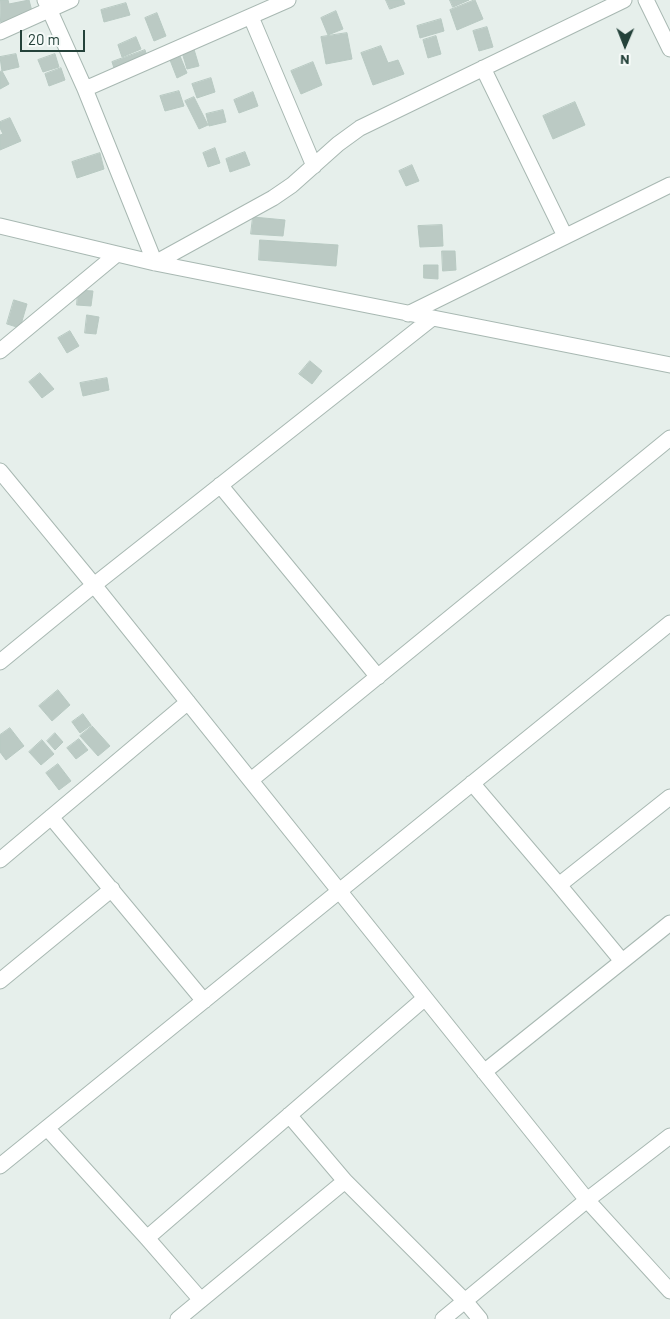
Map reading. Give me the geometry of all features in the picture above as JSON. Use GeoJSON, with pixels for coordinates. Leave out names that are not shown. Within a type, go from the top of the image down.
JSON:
{"type":"FeatureCollection","features":[{"type":"Feature","properties":{"kind":"street"},"geometry":{"type":"LineString","coordinates":[[0,32],[48,5],[71,0]]}},
{"type":"Feature","properties":{"kind":"street"},"geometry":{"type":"LineString","coordinates":[[85,89],[288,0]]}},
{"type":"Feature","properties":{"kind":"street"},"geometry":{"type":"LineString","coordinates":[[155,263],[273,198],[292,185],[338,144],[360,128],[624,0]]}},
{"type":"Feature","properties":{"kind":"street"},"geometry":{"type":"LineString","coordinates":[[646,0],[670,49]]}},
{"type":"Feature","properties":{"kind":"street"},"geometry":{"type":"LineString","coordinates":[[48,5],[85,89],[155,263]]}},
{"type":"Feature","properties":{"kind":"street"},"geometry":{"type":"LineString","coordinates":[[250,17],[314,166]]}},
{"type":"Feature","properties":{"kind":"street"},"geometry":{"type":"LineString","coordinates":[[483,68],[566,236]]}},
{"type":"Feature","properties":{"kind":"street"},"geometry":{"type":"LineString","coordinates":[[408,314],[670,185]]}},
{"type":"Feature","properties":{"kind":"street"},"geometry":{"type":"LineString","coordinates":[[0,226],[155,263],[670,365]]}},
{"type":"Feature","properties":{"kind":"street"},"geometry":{"type":"LineString","coordinates":[[0,351],[117,254]]}},
{"type":"Feature","properties":{"kind":"street"},"geometry":{"type":"LineString","coordinates":[[0,662],[94,585],[432,319]]}},
{"type":"Feature","properties":{"kind":"street"},"geometry":{"type":"LineString","coordinates":[[251,780],[668,444]]}},
{"type":"Feature","properties":{"kind":"street"},"geometry":{"type":"LineString","coordinates":[[0,471],[94,585],[588,1200],[670,1291]]}},
{"type":"Feature","properties":{"kind":"street"},"geometry":{"type":"LineString","coordinates":[[220,485],[378,677]]}},
{"type":"Feature","properties":{"kind":"street"},"geometry":{"type":"LineString","coordinates":[[0,1166],[670,623]]}},
{"type":"Feature","properties":{"kind":"street"},"geometry":{"type":"LineString","coordinates":[[0,860],[188,702]]}},
{"type":"Feature","properties":{"kind":"street"},"geometry":{"type":"LineString","coordinates":[[472,783],[622,961]]}},
{"type":"Feature","properties":{"kind":"street"},"geometry":{"type":"LineString","coordinates":[[559,885],[670,797]]}},
{"type":"Feature","properties":{"kind":"street"},"geometry":{"type":"LineString","coordinates":[[51,817],[204,1001]]}},
{"type":"Feature","properties":{"kind":"street"},"geometry":{"type":"LineString","coordinates":[[0,981],[112,889]]}},
{"type":"Feature","properties":{"kind":"street"},"geometry":{"type":"LineString","coordinates":[[484,1072],[670,923]]}},
{"type":"Feature","properties":{"kind":"street"},"geometry":{"type":"LineString","coordinates":[[147,1238],[425,998]]}},
{"type":"Feature","properties":{"kind":"street"},"geometry":{"type":"LineString","coordinates":[[289,1115],[345,1181],[465,1301],[480,1319]]}},
{"type":"Feature","properties":{"kind":"street"},"geometry":{"type":"LineString","coordinates":[[47,1128],[147,1238],[200,1300]]}},
{"type":"Feature","properties":{"kind":"street"},"geometry":{"type":"LineString","coordinates":[[443,1319],[588,1200],[670,1136]]}},
{"type":"Feature","properties":{"kind":"street"},"geometry":{"type":"LineString","coordinates":[[178,1319],[345,1181]]}},
{"type":"Feature","properties":{"kind":"building"},"geometry":{"type":"Polygon","coordinates":[[[0,0],[8,0],[9,4],[29,0],[33,15],[1,22],[0,0]]]}},
{"type":"Feature","properties":{"kind":"building"},"geometry":{"type":"Polygon","coordinates":[[[386,0],[403,0],[405,4],[390,9],[386,0]]]}},
{"type":"Feature","properties":{"kind":"building"},"geometry":{"type":"Polygon","coordinates":[[[450,0],[469,0],[453,7],[450,0]]]}},
{"type":"Feature","properties":{"kind":"building"},"geometry":{"type":"Polygon","coordinates":[[[475,0],[483,19],[457,30],[450,10],[475,0]]]}},
{"type":"Feature","properties":{"kind":"building"},"geometry":{"type":"Polygon","coordinates":[[[126,3],[130,15],[104,22],[101,10],[126,3]]]}},
{"type":"Feature","properties":{"kind":"building"},"geometry":{"type":"Polygon","coordinates":[[[336,11],[343,29],[328,35],[321,18],[336,11]]]}},
{"type":"Feature","properties":{"kind":"building"},"geometry":{"type":"Polygon","coordinates":[[[157,13],[166,36],[154,41],[145,18],[157,13]]]}},
{"type":"Feature","properties":{"kind":"building"},"geometry":{"type":"Polygon","coordinates":[[[441,19],[444,31],[420,38],[417,26],[441,19]]]}},
{"type":"Feature","properties":{"kind":"building"},"geometry":{"type":"Polygon","coordinates":[[[487,27],[493,47],[479,51],[473,31],[487,27]]]}},
{"type":"Feature","properties":{"kind":"building"},"geometry":{"type":"Polygon","coordinates":[[[347,33],[352,59],[326,64],[321,37],[347,33]]]}},
{"type":"Feature","properties":{"kind":"building"},"geometry":{"type":"Polygon","coordinates":[[[436,36],[441,54],[428,58],[423,40],[436,36]]]}},
{"type":"Feature","properties":{"kind":"building"},"geometry":{"type":"Polygon","coordinates":[[[136,37],[141,49],[122,57],[118,45],[136,37]]]}},
{"type":"Feature","properties":{"kind":"building"},"geometry":{"type":"Polygon","coordinates":[[[193,46],[199,66],[187,69],[181,49],[193,46]]]}},
{"type":"Feature","properties":{"kind":"building"},"geometry":{"type":"Polygon","coordinates":[[[381,46],[388,63],[398,60],[404,74],[373,85],[361,53],[381,46]]]}},
{"type":"Feature","properties":{"kind":"building"},"geometry":{"type":"Polygon","coordinates":[[[145,50],[150,66],[117,77],[112,62],[145,50]]]}},
{"type":"Feature","properties":{"kind":"building"},"geometry":{"type":"Polygon","coordinates":[[[16,54],[19,67],[2,71],[0,57],[16,54]]]}},
{"type":"Feature","properties":{"kind":"building"},"geometry":{"type":"Polygon","coordinates":[[[55,54],[59,67],[43,72],[38,60],[55,54]]]}},
{"type":"Feature","properties":{"kind":"building"},"geometry":{"type":"Polygon","coordinates":[[[180,56],[187,73],[177,78],[170,60],[180,56]]]}},
{"type":"Feature","properties":{"kind":"building"},"geometry":{"type":"Polygon","coordinates":[[[313,62],[322,85],[301,94],[291,71],[313,62]]]}},
{"type":"Feature","properties":{"kind":"building"},"geometry":{"type":"Polygon","coordinates":[[[61,68],[65,80],[49,86],[45,74],[61,68]]]}},
{"type":"Feature","properties":{"kind":"building"},"geometry":{"type":"Polygon","coordinates":[[[2,71],[9,84],[0,89],[0,72],[2,71]]]}},
{"type":"Feature","properties":{"kind":"building"},"geometry":{"type":"Polygon","coordinates":[[[211,78],[215,92],[197,98],[192,84],[211,78]]]}},
{"type":"Feature","properties":{"kind":"building"},"geometry":{"type":"Polygon","coordinates":[[[179,91],[184,106],[165,111],[160,96],[179,91]]]}},
{"type":"Feature","properties":{"kind":"building"},"geometry":{"type":"Polygon","coordinates":[[[253,92],[258,106],[239,113],[234,100],[253,92]]]}},
{"type":"Feature","properties":{"kind":"building"},"geometry":{"type":"Polygon","coordinates":[[[194,97],[208,125],[199,129],[185,101],[194,97]]]}},
{"type":"Feature","properties":{"kind":"building"},"geometry":{"type":"Polygon","coordinates":[[[575,102],[585,125],[553,139],[543,116],[575,102]]]}},
{"type":"Feature","properties":{"kind":"building"},"geometry":{"type":"Polygon","coordinates":[[[223,110],[226,122],[209,126],[206,114],[223,110]]]}},
{"type":"Feature","properties":{"kind":"building"},"geometry":{"type":"Polygon","coordinates":[[[10,118],[21,141],[0,150],[0,135],[3,134],[0,122],[10,118]]]}},
{"type":"Feature","properties":{"kind":"building"},"geometry":{"type":"Polygon","coordinates":[[[215,148],[220,163],[208,167],[203,153],[215,148]]]}},
{"type":"Feature","properties":{"kind":"building"},"geometry":{"type":"Polygon","coordinates":[[[245,152],[250,165],[230,172],[226,159],[245,152]]]}},
{"type":"Feature","properties":{"kind":"building"},"geometry":{"type":"Polygon","coordinates":[[[100,153],[104,169],[77,178],[72,162],[100,153]]]}},
{"type":"Feature","properties":{"kind":"building"},"geometry":{"type":"Polygon","coordinates":[[[412,165],[419,181],[406,186],[399,171],[412,165]]]}},
{"type":"Feature","properties":{"kind":"building"},"geometry":{"type":"Polygon","coordinates":[[[253,217],[285,220],[283,236],[251,234],[253,217]]]}},
{"type":"Feature","properties":{"kind":"building"},"geometry":{"type":"Polygon","coordinates":[[[442,225],[443,246],[420,247],[418,226],[442,225]]]}},
{"type":"Feature","properties":{"kind":"building"},"geometry":{"type":"Polygon","coordinates":[[[260,240],[338,245],[336,266],[259,260],[260,240]]]}},
{"type":"Feature","properties":{"kind":"building"},"geometry":{"type":"Polygon","coordinates":[[[442,251],[455,251],[456,270],[443,271],[442,251]]]}},
{"type":"Feature","properties":{"kind":"building"},"geometry":{"type":"Polygon","coordinates":[[[424,265],[438,265],[438,279],[424,278],[424,265]]]}},
{"type":"Feature","properties":{"kind":"building"},"geometry":{"type":"Polygon","coordinates":[[[78,290],[93,291],[91,306],[77,305],[78,290]]]}},
{"type":"Feature","properties":{"kind":"building"},"geometry":{"type":"Polygon","coordinates":[[[14,300],[27,304],[20,328],[7,324],[14,300]]]}},
{"type":"Feature","properties":{"kind":"building"},"geometry":{"type":"Polygon","coordinates":[[[87,315],[99,317],[96,334],[85,333],[87,315]]]}},
{"type":"Feature","properties":{"kind":"building"},"geometry":{"type":"Polygon","coordinates":[[[70,331],[79,346],[67,353],[58,338],[70,331]]]}},
{"type":"Feature","properties":{"kind":"building"},"geometry":{"type":"Polygon","coordinates":[[[310,361],[322,371],[312,384],[299,374],[310,361]]]}},
{"type":"Feature","properties":{"kind":"building"},"geometry":{"type":"Polygon","coordinates":[[[40,373],[54,389],[42,398],[29,382],[40,373]]]}},
{"type":"Feature","properties":{"kind":"building"},"geometry":{"type":"Polygon","coordinates":[[[107,378],[109,390],[83,396],[80,383],[107,378]]]}},
{"type":"Feature","properties":{"kind":"building"},"geometry":{"type":"Polygon","coordinates":[[[58,690],[70,705],[52,721],[39,706],[58,690]]]}},
{"type":"Feature","properties":{"kind":"building"},"geometry":{"type":"Polygon","coordinates":[[[83,714],[91,725],[80,733],[72,722],[83,714]]]}},
{"type":"Feature","properties":{"kind":"building"},"geometry":{"type":"Polygon","coordinates":[[[92,726],[110,746],[98,756],[80,736],[92,726]]]}},
{"type":"Feature","properties":{"kind":"building"},"geometry":{"type":"Polygon","coordinates":[[[10,728],[24,746],[6,760],[0,752],[0,735],[10,728]]]}},
{"type":"Feature","properties":{"kind":"building"},"geometry":{"type":"Polygon","coordinates":[[[55,733],[63,742],[55,750],[47,741],[55,733]]]}},
{"type":"Feature","properties":{"kind":"building"},"geometry":{"type":"Polygon","coordinates":[[[79,739],[88,750],[76,759],[67,748],[79,739]]]}},
{"type":"Feature","properties":{"kind":"building"},"geometry":{"type":"Polygon","coordinates":[[[42,740],[54,754],[41,765],[29,752],[42,740]]]}},
{"type":"Feature","properties":{"kind":"building"},"geometry":{"type":"Polygon","coordinates":[[[58,764],[71,781],[59,790],[46,773],[58,764]]]}}]}
